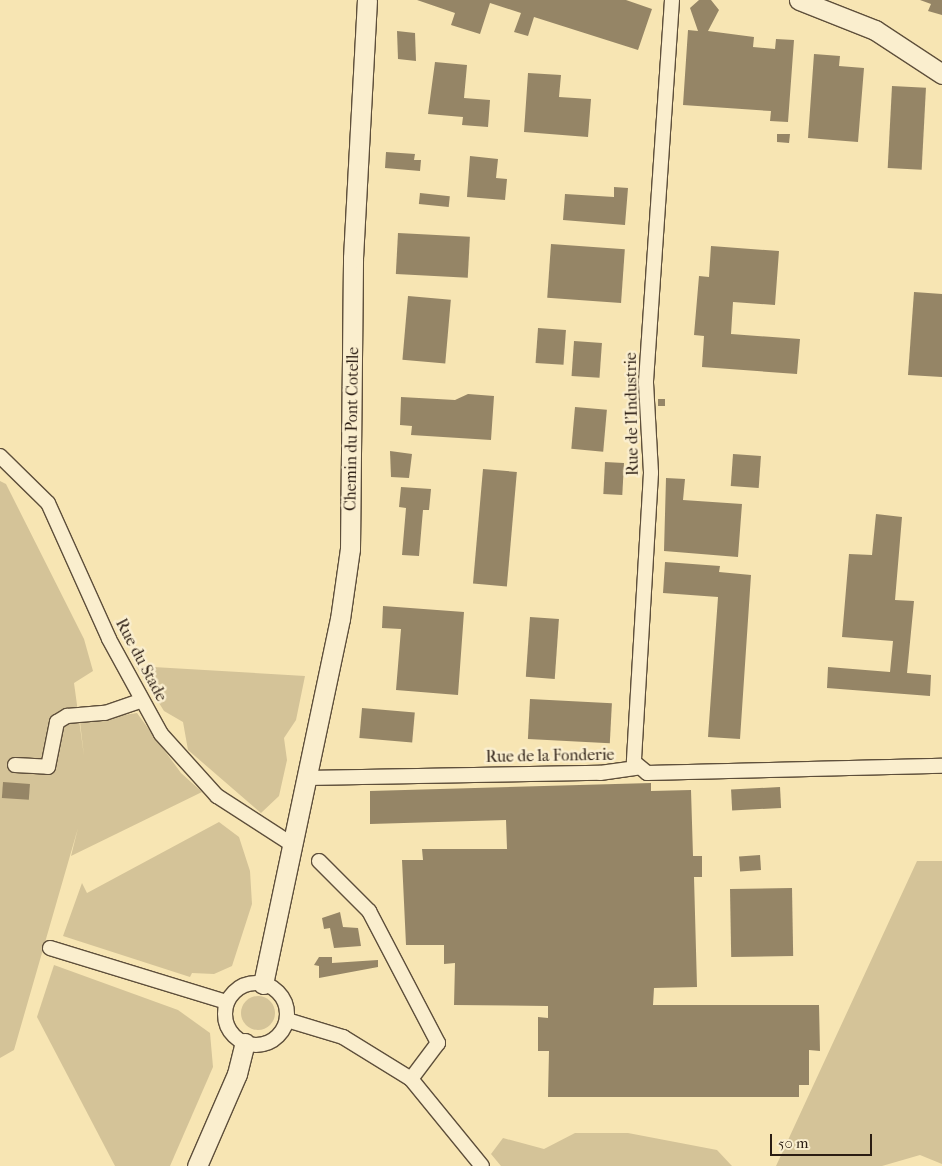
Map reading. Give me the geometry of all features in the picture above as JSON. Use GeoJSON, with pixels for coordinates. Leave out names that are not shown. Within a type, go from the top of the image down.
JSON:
{"type":"FeatureCollection","features":[{"type":"Feature","properties":{"kind":"street","name":"Chemin du Pont Cotelle"},"geometry":{"type":"LineString","coordinates":[[263,984],[293,849],[350,549],[353,248],[367,0]]}},
{"type":"Feature","properties":{"kind":"street","name":"Rue de l'Industrie"},"geometry":{"type":"LineString","coordinates":[[637,768],[651,473],[646,383],[672,0]]}},
{"type":"Feature","properties":{"kind":"street"},"geometry":{"type":"LineString","coordinates":[[799,0],[875,30],[942,74]]}},
{"type":"Feature","properties":{"kind":"street","name":"Rue du Stade"},"geometry":{"type":"LineString","coordinates":[[0,456],[48,503],[109,639],[161,734],[203,783],[293,849]]}},
{"type":"Feature","properties":{"kind":"street"},"geometry":{"type":"LineString","coordinates":[[14,765],[48,767],[57,722],[68,716],[105,713],[142,700]]}},
{"type":"Feature","properties":{"kind":"street","name":"Rue de la Fonderie"},"geometry":{"type":"LineString","coordinates":[[306,778],[600,773],[637,768],[647,773],[700,773],[942,766]]}},
{"type":"Feature","properties":{"kind":"street"},"geometry":{"type":"LineString","coordinates":[[319,861],[369,911],[438,1043],[411,1079]]}},
{"type":"Feature","properties":{"kind":"street"},"geometry":{"type":"LineString","coordinates":[[50,948],[227,1002]]}},
{"type":"Feature","properties":{"kind":"street"},"geometry":{"type":"LineString","coordinates":[[263,984],[280,994],[287,1020],[271,1042],[245,1043],[226,1024],[227,1002],[241,986],[263,984]]}},
{"type":"Feature","properties":{"kind":"street"},"geometry":{"type":"LineString","coordinates":[[287,1020],[342,1037],[411,1079],[482,1166]]}},
{"type":"Feature","properties":{"kind":"street"},"geometry":{"type":"LineString","coordinates":[[197,1166],[237,1074],[245,1043]]}},
{"type":"Feature","properties":{"kind":"shaded area"},"geometry":{"type":"Polygon","coordinates":[[[0,481],[6,484],[84,639],[93,671],[74,683],[84,756],[80,722],[137,713],[181,773],[202,792],[71,856],[78,828],[14,1050],[0,1058],[0,481]]]}},
{"type":"Feature","properties":{"kind":"shaded area"},"geometry":{"type":"Polygon","coordinates":[[[136,666],[305,676],[296,720],[284,738],[287,760],[279,796],[261,813],[188,750],[183,722],[164,711],[136,666]]]}},
{"type":"Feature","properties":{"kind":"shaded area"},"geometry":{"type":"Polygon","coordinates":[[[219,822],[239,837],[250,871],[252,904],[232,966],[214,974],[192,973],[190,977],[63,936],[82,883],[87,893],[219,822]]]}},
{"type":"Feature","properties":{"kind":"shaded area"},"geometry":{"type":"Polygon","coordinates":[[[917,861],[942,861],[942,1164],[920,1155],[882,1166],[776,1166],[917,861]]]}},
{"type":"Feature","properties":{"kind":"shaded area"},"geometry":{"type":"Polygon","coordinates":[[[54,965],[178,1010],[210,1033],[213,1067],[170,1166],[115,1166],[37,1017],[54,965]]]}},
{"type":"Feature","properties":{"kind":"shaded area"},"geometry":{"type":"Polygon","coordinates":[[[258,996],[265,997],[270,1001],[274,1006],[274,1020],[270,1025],[265,1029],[258,1030],[251,1029],[246,1025],[242,1020],[241,1013],[242,1006],[246,1001],[251,997],[258,996]]]}},
{"type":"Feature","properties":{"kind":"shaded area"},"geometry":{"type":"Polygon","coordinates":[[[575,1133],[628,1133],[717,1150],[732,1166],[501,1166],[491,1154],[503,1138],[544,1149],[575,1133]]]}},
{"type":"Feature","properties":{"kind":"building"},"geometry":{"type":"Polygon","coordinates":[[[417,0],[626,0],[652,9],[638,50],[534,17],[528,36],[514,32],[521,13],[490,3],[480,34],[451,25],[455,13],[417,0]]]}},
{"type":"Feature","properties":{"kind":"building"},"geometry":{"type":"Polygon","coordinates":[[[699,0],[711,0],[719,10],[708,31],[754,37],[753,47],[775,49],[776,39],[794,40],[788,122],[770,121],[771,111],[683,105],[688,30],[698,31],[690,8],[699,0]]]}},
{"type":"Feature","properties":{"kind":"building"},"geometry":{"type":"Polygon","coordinates":[[[920,0],[942,0],[942,15],[928,11],[931,4],[920,0]]]}},
{"type":"Feature","properties":{"kind":"building"},"geometry":{"type":"Polygon","coordinates":[[[397,31],[415,33],[416,61],[398,59],[397,31]]]}},
{"type":"Feature","properties":{"kind":"building"},"geometry":{"type":"Polygon","coordinates":[[[814,54],[840,56],[839,66],[864,68],[858,142],[808,138],[814,54]]]}},
{"type":"Feature","properties":{"kind":"building"},"geometry":{"type":"Polygon","coordinates":[[[435,62],[467,65],[464,98],[490,100],[488,127],[462,125],[463,117],[428,114],[435,62]]]}},
{"type":"Feature","properties":{"kind":"building"},"geometry":{"type":"Polygon","coordinates":[[[528,73],[561,75],[559,97],[591,99],[588,137],[524,132],[528,73]]]}},
{"type":"Feature","properties":{"kind":"building"},"geometry":{"type":"Polygon","coordinates":[[[892,86],[926,88],[922,170],[888,168],[892,86]]]}},
{"type":"Feature","properties":{"kind":"building"},"geometry":{"type":"Polygon","coordinates":[[[777,134],[790,134],[789,143],[777,142],[777,134]]]}},
{"type":"Feature","properties":{"kind":"building"},"geometry":{"type":"Polygon","coordinates":[[[386,152],[415,154],[414,160],[421,160],[420,171],[385,168],[386,152]]]}},
{"type":"Feature","properties":{"kind":"building"},"geometry":{"type":"Polygon","coordinates":[[[470,156],[498,159],[496,178],[507,179],[505,200],[467,197],[470,156]]]}},
{"type":"Feature","properties":{"kind":"building"},"geometry":{"type":"Polygon","coordinates":[[[614,187],[628,188],[625,225],[563,220],[565,194],[614,197],[614,187]]]}},
{"type":"Feature","properties":{"kind":"building"},"geometry":{"type":"Polygon","coordinates":[[[420,193],[450,196],[449,207],[419,204],[420,193]]]}},
{"type":"Feature","properties":{"kind":"building"},"geometry":{"type":"Polygon","coordinates":[[[398,233],[470,237],[468,278],[396,274],[398,233]]]}},
{"type":"Feature","properties":{"kind":"building"},"geometry":{"type":"Polygon","coordinates":[[[551,244],[625,249],[621,303],[547,298],[551,244]]]}},
{"type":"Feature","properties":{"kind":"building"},"geometry":{"type":"Polygon","coordinates":[[[711,246],[779,251],[775,305],[733,302],[731,334],[800,339],[797,374],[702,367],[704,336],[694,335],[699,276],[709,277],[711,246]]]}},
{"type":"Feature","properties":{"kind":"building"},"geometry":{"type":"Polygon","coordinates":[[[914,292],[942,294],[942,377],[908,375],[914,292]]]}},
{"type":"Feature","properties":{"kind":"building"},"geometry":{"type":"Polygon","coordinates":[[[408,296],[451,300],[445,364],[402,360],[408,296]]]}},
{"type":"Feature","properties":{"kind":"building"},"geometry":{"type":"Polygon","coordinates":[[[538,328],[566,330],[563,365],[536,363],[538,328]]]}},
{"type":"Feature","properties":{"kind":"building"},"geometry":{"type":"Polygon","coordinates":[[[574,341],[602,343],[599,378],[572,376],[574,341]]]}},
{"type":"Feature","properties":{"kind":"building"},"geometry":{"type":"Polygon","coordinates":[[[468,394],[494,396],[491,440],[411,435],[412,426],[400,425],[401,397],[455,400],[468,394]]]}},
{"type":"Feature","properties":{"kind":"building"},"geometry":{"type":"Polygon","coordinates":[[[658,399],[665,399],[665,406],[658,406],[658,399]]]}},
{"type":"Feature","properties":{"kind":"building"},"geometry":{"type":"Polygon","coordinates":[[[575,407],[607,410],[603,452],[571,449],[575,407]]]}},
{"type":"Feature","properties":{"kind":"building"},"geometry":{"type":"Polygon","coordinates":[[[390,451],[412,454],[409,478],[391,477],[390,451]]]}},
{"type":"Feature","properties":{"kind":"building"},"geometry":{"type":"Polygon","coordinates":[[[733,454],[761,456],[759,488],[731,486],[733,454]]]}},
{"type":"Feature","properties":{"kind":"building"},"geometry":{"type":"Polygon","coordinates":[[[605,462],[624,463],[622,495],[603,494],[605,462]]]}},
{"type":"Feature","properties":{"kind":"building"},"geometry":{"type":"Polygon","coordinates":[[[483,469],[517,472],[507,587],[473,584],[483,469]]]}},
{"type":"Feature","properties":{"kind":"building"},"geometry":{"type":"Polygon","coordinates":[[[666,478],[685,479],[683,500],[742,504],[738,557],[664,551],[666,478]]]}},
{"type":"Feature","properties":{"kind":"building"},"geometry":{"type":"Polygon","coordinates":[[[401,487],[431,489],[429,510],[423,510],[419,556],[402,555],[406,508],[399,507],[401,487]]]}},
{"type":"Feature","properties":{"kind":"building"},"geometry":{"type":"Polygon","coordinates":[[[876,514],[902,517],[895,600],[914,601],[907,673],[931,675],[930,696],[827,688],[828,667],[890,672],[893,641],[842,637],[849,554],[872,555],[876,514]]]}},
{"type":"Feature","properties":{"kind":"building"},"geometry":{"type":"Polygon","coordinates":[[[665,562],[720,566],[719,572],[751,575],[740,739],[708,737],[718,597],[663,593],[665,562]]]}},
{"type":"Feature","properties":{"kind":"building"},"geometry":{"type":"Polygon","coordinates":[[[383,606],[464,612],[458,695],[396,690],[401,629],[382,628],[383,606]]]}},
{"type":"Feature","properties":{"kind":"building"},"geometry":{"type":"Polygon","coordinates":[[[530,617],[559,619],[555,679],[526,677],[530,617]]]}},
{"type":"Feature","properties":{"kind":"building"},"geometry":{"type":"Polygon","coordinates":[[[530,699],[612,703],[610,743],[528,739],[530,699]]]}},
{"type":"Feature","properties":{"kind":"building"},"geometry":{"type":"Polygon","coordinates":[[[362,708],[415,713],[412,743],[359,738],[362,708]]]}},
{"type":"Feature","properties":{"kind":"building"},"geometry":{"type":"Polygon","coordinates":[[[3,782],[30,784],[29,800],[2,798],[3,782]]]}},
{"type":"Feature","properties":{"kind":"building"},"geometry":{"type":"Polygon","coordinates":[[[651,783],[651,791],[691,790],[693,856],[702,856],[702,877],[694,877],[697,987],[654,988],[653,1005],[819,1005],[820,1051],[809,1050],[809,1085],[799,1085],[799,1097],[548,1097],[549,1051],[538,1051],[538,1017],[548,1018],[548,1006],[454,1005],[455,963],[444,964],[444,945],[406,945],[402,860],[423,860],[422,849],[507,849],[506,820],[370,824],[370,791],[651,783]]]}},
{"type":"Feature","properties":{"kind":"building"},"geometry":{"type":"Polygon","coordinates":[[[780,787],[781,808],[732,811],[731,790],[780,787]]]}},
{"type":"Feature","properties":{"kind":"building"},"geometry":{"type":"Polygon","coordinates":[[[760,855],[761,870],[740,871],[739,856],[760,855]]]}},
{"type":"Feature","properties":{"kind":"building"},"geometry":{"type":"Polygon","coordinates":[[[792,888],[793,956],[731,957],[730,889],[792,888]]]}},
{"type":"Feature","properties":{"kind":"building"},"geometry":{"type":"Polygon","coordinates":[[[340,912],[343,927],[358,928],[361,946],[334,948],[330,928],[324,929],[322,918],[340,912]]]}},
{"type":"Feature","properties":{"kind":"building"},"geometry":{"type":"Polygon","coordinates":[[[319,957],[332,957],[332,963],[378,960],[378,967],[319,978],[319,966],[314,965],[319,957]]]}}]}
